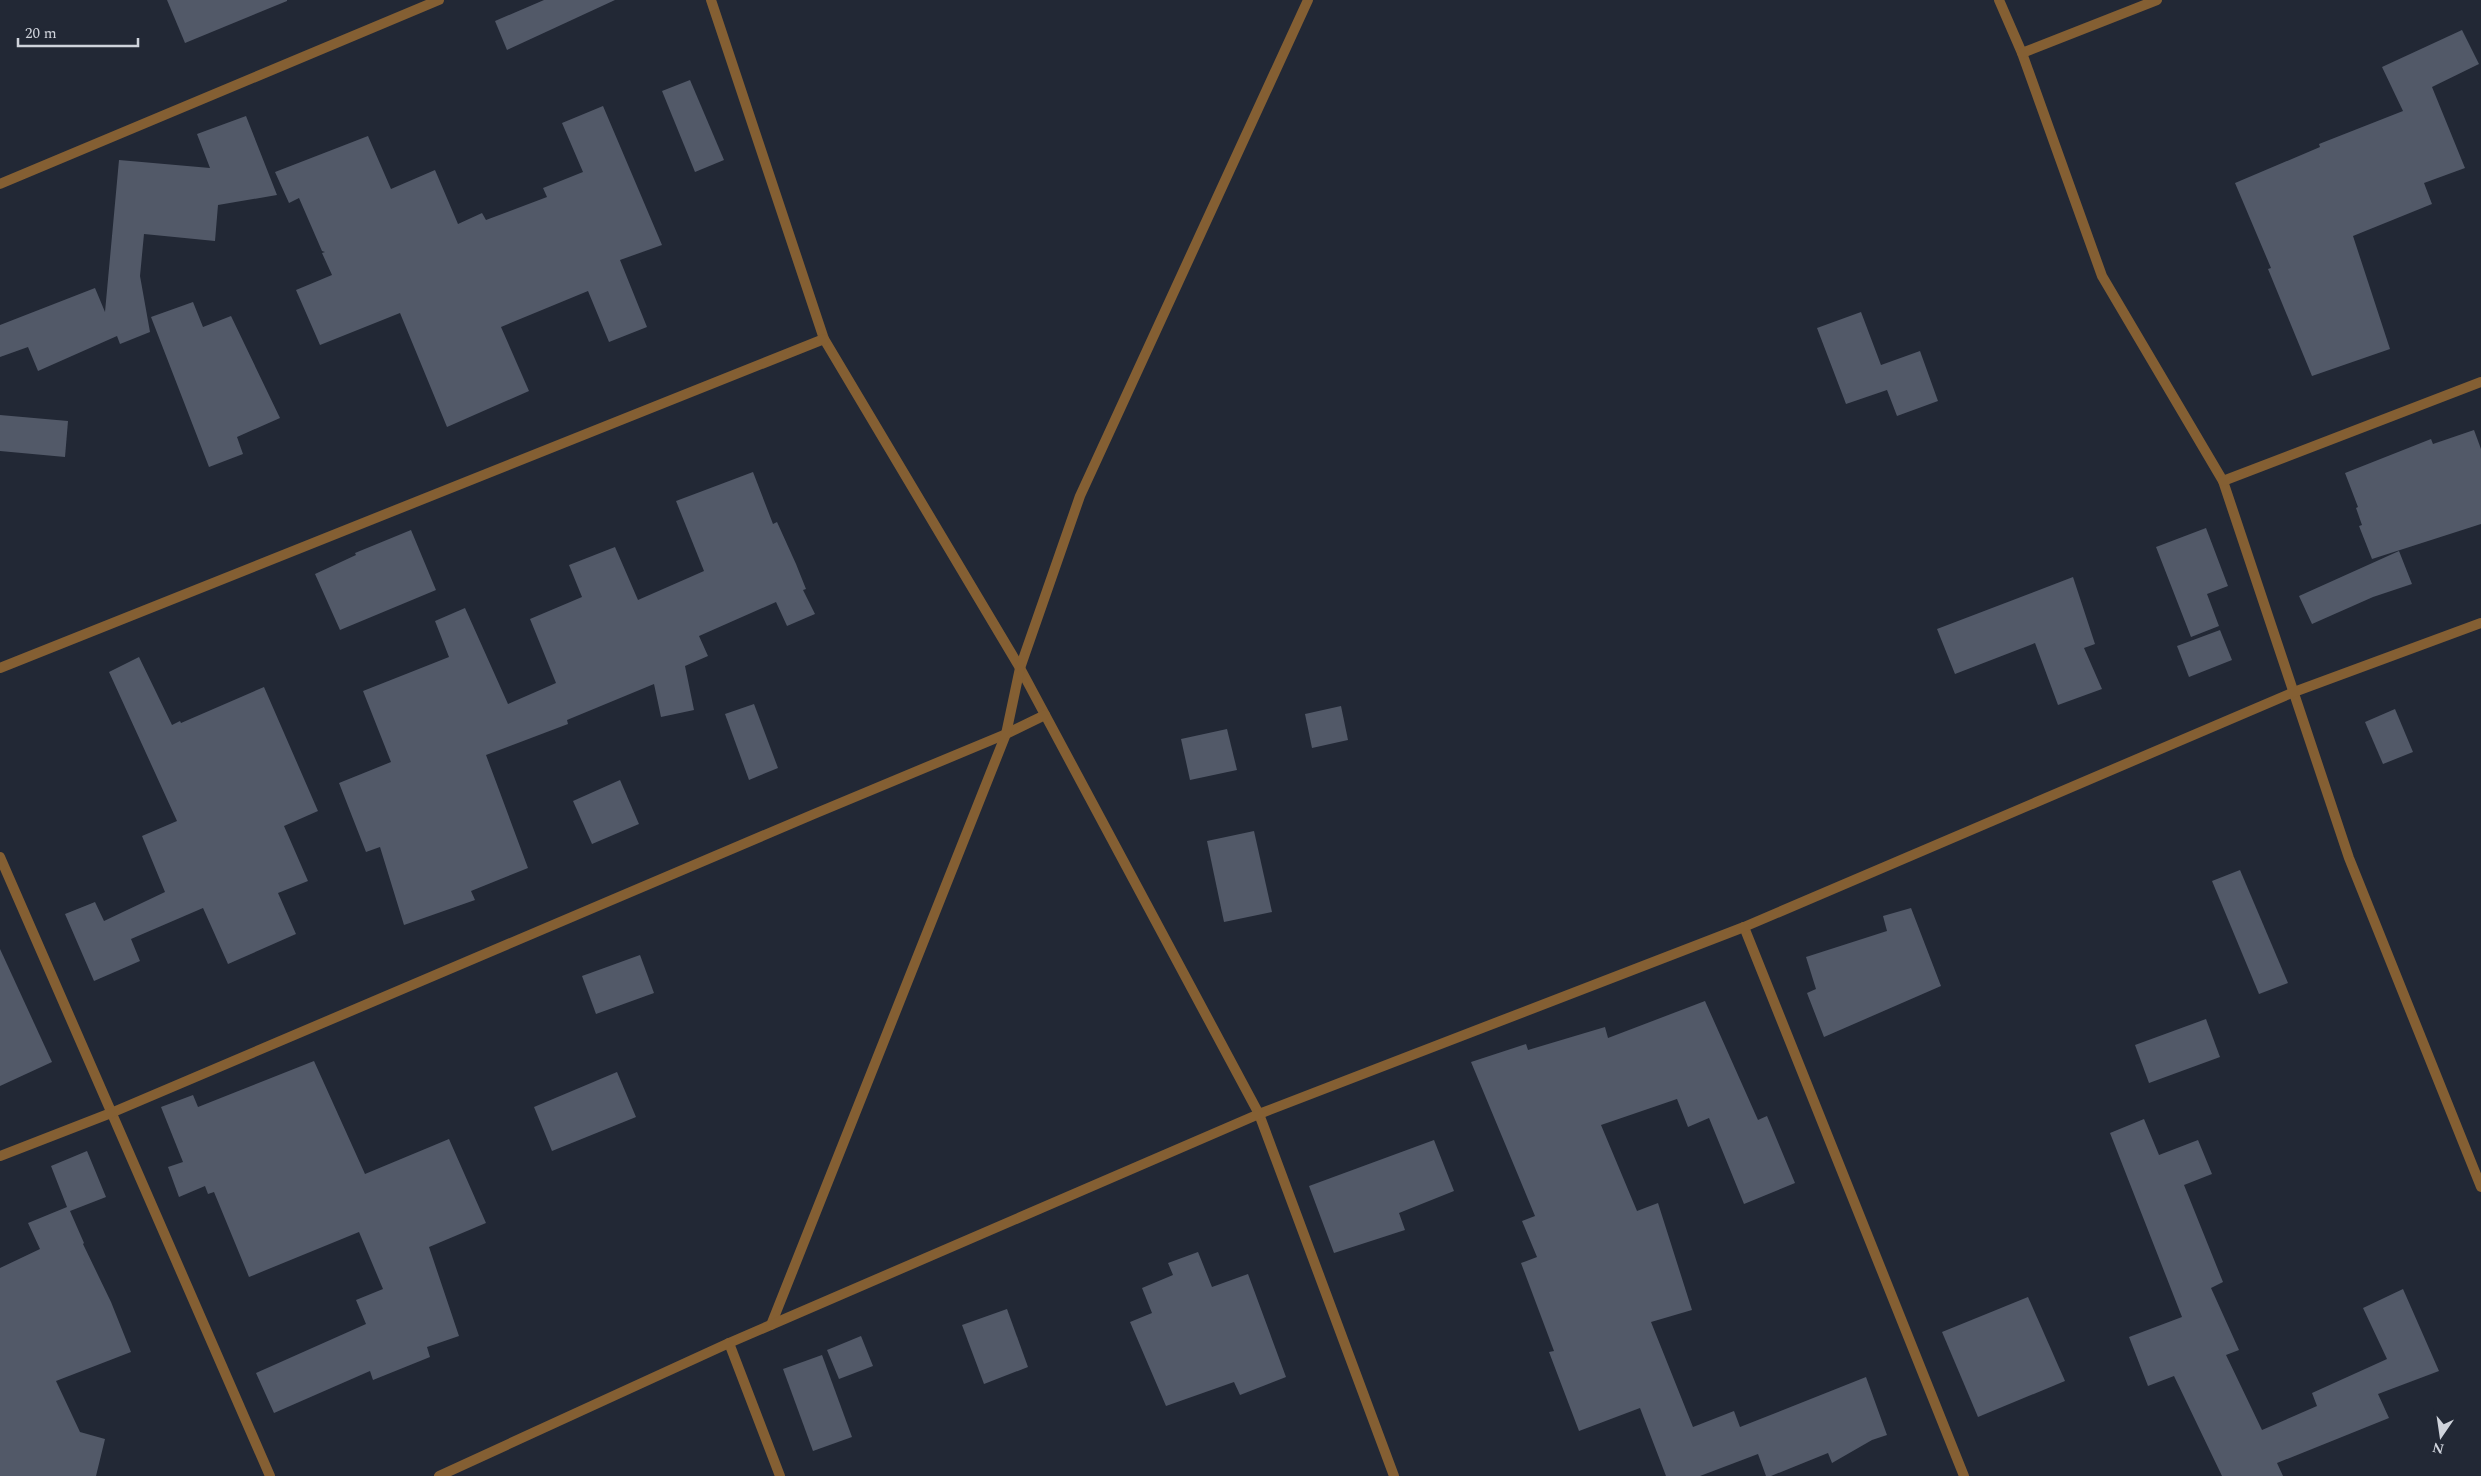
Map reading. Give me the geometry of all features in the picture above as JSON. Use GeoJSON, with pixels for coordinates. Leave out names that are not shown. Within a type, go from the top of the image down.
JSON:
{"type":"FeatureCollection","features":[{"type":"Feature","properties":{"kind":"street"},"geometry":{"type":"LineString","coordinates":[[0,184],[439,0]]}},
{"type":"Feature","properties":{"kind":"street"},"geometry":{"type":"LineString","coordinates":[[711,0],[824,338],[1020,668],[1259,1114],[1394,1476]]}},
{"type":"Feature","properties":{"kind":"street"},"geometry":{"type":"LineString","coordinates":[[771,1325],[1006,734],[1020,668],[1080,496],[1308,0]]}},
{"type":"Feature","properties":{"kind":"street"},"geometry":{"type":"LineString","coordinates":[[1999,0],[2022,53],[2102,276],[2224,481],[2349,858],[2481,1187]]}},
{"type":"Feature","properties":{"kind":"street"},"geometry":{"type":"LineString","coordinates":[[2022,53],[2157,0]]}},
{"type":"Feature","properties":{"kind":"street"},"geometry":{"type":"LineString","coordinates":[[0,668],[824,338]]}},
{"type":"Feature","properties":{"kind":"street"},"geometry":{"type":"LineString","coordinates":[[2224,481],[2481,382]]}},
{"type":"Feature","properties":{"kind":"street"},"geometry":{"type":"LineString","coordinates":[[439,1476],[729,1343],[1259,1114],[1744,927],[2294,692],[2481,623]]}},
{"type":"Feature","properties":{"kind":"street"},"geometry":{"type":"LineString","coordinates":[[0,1156],[111,1113],[1006,734],[1045,715]]}},
{"type":"Feature","properties":{"kind":"street"},"geometry":{"type":"LineString","coordinates":[[0,857],[270,1476]]}},
{"type":"Feature","properties":{"kind":"street"},"geometry":{"type":"LineString","coordinates":[[1744,927],[1964,1476]]}},
{"type":"Feature","properties":{"kind":"street"},"geometry":{"type":"LineString","coordinates":[[729,1343],[780,1476]]}},
{"type":"Feature","properties":{"kind":"building"},"geometry":{"type":"Polygon","coordinates":[[[167,0],[287,0],[287,1],[185,43],[167,0]]]}},
{"type":"Feature","properties":{"kind":"building"},"geometry":{"type":"Polygon","coordinates":[[[544,0],[615,0],[507,50],[495,21],[544,0]]]}},
{"type":"Feature","properties":{"kind":"building"},"geometry":{"type":"Polygon","coordinates":[[[2462,30],[2479,64],[2432,87],[2465,168],[2424,183],[2432,204],[2353,236],[2390,349],[2312,376],[2268,269],[2271,268],[2235,183],[2320,147],[2319,144],[2403,111],[2382,67],[2462,30]]]}},
{"type":"Feature","properties":{"kind":"building"},"geometry":{"type":"Polygon","coordinates":[[[690,80],[724,160],[695,172],[662,91],[690,80]]]}},
{"type":"Feature","properties":{"kind":"building"},"geometry":{"type":"Polygon","coordinates":[[[603,106],[662,245],[620,260],[647,327],[609,342],[588,291],[501,327],[529,391],[447,427],[400,313],[320,345],[296,290],[332,275],[322,253],[325,252],[322,251],[299,198],[289,203],[275,172],[368,136],[391,189],[435,170],[458,224],[482,213],[486,220],[547,197],[543,188],[583,172],[562,123],[603,106]]]}},
{"type":"Feature","properties":{"kind":"building"},"geometry":{"type":"Polygon","coordinates":[[[246,116],[277,195],[218,205],[215,241],[144,234],[140,276],[150,332],[120,344],[117,336],[38,371],[28,347],[0,357],[0,325],[95,288],[105,312],[119,160],[210,168],[197,134],[246,116]]]}},
{"type":"Feature","properties":{"kind":"building"},"geometry":{"type":"Polygon","coordinates":[[[193,302],[203,327],[231,316],[280,418],[237,437],[243,454],[209,467],[151,317],[193,302]]]}},
{"type":"Feature","properties":{"kind":"building"},"geometry":{"type":"Polygon","coordinates":[[[1861,312],[1881,365],[1920,351],[1938,401],[1897,416],[1887,390],[1846,404],[1817,328],[1861,312]]]}},
{"type":"Feature","properties":{"kind":"building"},"geometry":{"type":"Polygon","coordinates":[[[0,415],[68,421],[65,457],[0,451],[0,415]]]}},
{"type":"Feature","properties":{"kind":"building"},"geometry":{"type":"Polygon","coordinates":[[[2474,430],[2481,449],[2481,524],[2372,559],[2359,526],[2362,525],[2356,508],[2358,507],[2345,473],[2431,439],[2433,444],[2474,430]]]}},
{"type":"Feature","properties":{"kind":"building"},"geometry":{"type":"Polygon","coordinates":[[[753,472],[773,524],[777,522],[796,564],[806,589],[803,590],[815,614],[787,626],[776,602],[699,636],[708,656],[685,666],[694,710],[661,717],[654,684],[567,720],[568,724],[486,755],[528,868],[471,891],[475,900],[404,925],[380,847],[366,852],[339,783],[391,762],[363,691],[449,657],[435,621],[465,608],[508,704],[556,683],[530,619],[582,597],[569,565],[615,547],[638,600],[704,571],[676,501],[753,472]]]}},
{"type":"Feature","properties":{"kind":"building"},"geometry":{"type":"Polygon","coordinates":[[[2206,528],[2228,586],[2207,594],[2219,626],[2191,637],[2156,547],[2206,528]]]}},
{"type":"Feature","properties":{"kind":"building"},"geometry":{"type":"Polygon","coordinates":[[[411,530],[436,590],[340,630],[315,574],[356,555],[355,553],[411,530]]]}},
{"type":"Feature","properties":{"kind":"building"},"geometry":{"type":"Polygon","coordinates":[[[2399,551],[2412,584],[2373,597],[2312,624],[2299,596],[2399,551]]]}},
{"type":"Feature","properties":{"kind":"building"},"geometry":{"type":"Polygon","coordinates":[[[2073,577],[2095,644],[2084,648],[2102,689],[2058,705],[2035,643],[1955,674],[1937,629],[2073,577]]]}},
{"type":"Feature","properties":{"kind":"building"},"geometry":{"type":"Polygon","coordinates":[[[2220,630],[2232,660],[2189,677],[2177,646],[2220,630]]]}},
{"type":"Feature","properties":{"kind":"building"},"geometry":{"type":"Polygon","coordinates":[[[139,657],[172,725],[180,721],[181,723],[264,687],[318,811],[284,826],[308,881],[278,893],[296,934],[228,964],[203,908],[131,939],[140,961],[94,981],[65,914],[95,902],[104,921],[165,892],[142,836],[177,821],[109,672],[139,657]]]}},
{"type":"Feature","properties":{"kind":"building"},"geometry":{"type":"Polygon","coordinates":[[[754,704],[778,768],[749,780],[725,714],[754,704]]]}},
{"type":"Feature","properties":{"kind":"building"},"geometry":{"type":"Polygon","coordinates":[[[1341,706],[1348,740],[1312,748],[1305,714],[1341,706]]]}},
{"type":"Feature","properties":{"kind":"building"},"geometry":{"type":"Polygon","coordinates":[[[2395,709],[2413,752],[2383,764],[2365,722],[2395,709]]]}},
{"type":"Feature","properties":{"kind":"building"},"geometry":{"type":"Polygon","coordinates":[[[1227,729],[1237,770],[1190,780],[1181,739],[1227,729]]]}},
{"type":"Feature","properties":{"kind":"building"},"geometry":{"type":"Polygon","coordinates":[[[620,780],[639,824],[592,844],[573,801],[620,780]]]}},
{"type":"Feature","properties":{"kind":"building"},"geometry":{"type":"Polygon","coordinates":[[[1254,831],[1272,912],[1224,922],[1207,841],[1254,831]]]}},
{"type":"Feature","properties":{"kind":"building"},"geometry":{"type":"Polygon","coordinates":[[[2240,870],[2288,983],[2259,994],[2212,881],[2240,870]]]}},
{"type":"Feature","properties":{"kind":"building"},"geometry":{"type":"Polygon","coordinates":[[[1911,908],[1941,986],[1824,1037],[1807,993],[1816,989],[1806,957],[1887,931],[1883,916],[1911,908]]]}},
{"type":"Feature","properties":{"kind":"building"},"geometry":{"type":"Polygon","coordinates":[[[0,949],[52,1062],[0,1086],[0,949]]]}},
{"type":"Feature","properties":{"kind":"building"},"geometry":{"type":"Polygon","coordinates":[[[640,955],[654,993],[596,1014],[582,976],[640,955]]]}},
{"type":"Feature","properties":{"kind":"building"},"geometry":{"type":"Polygon","coordinates":[[[1705,1001],[1758,1120],[1767,1116],[1795,1183],[1744,1204],[1709,1118],[1688,1127],[1677,1099],[1601,1125],[1637,1211],[1658,1203],[1692,1310],[1651,1322],[1693,1427],[1734,1411],[1740,1427],[1866,1377],[1887,1435],[1872,1440],[1832,1463],[1828,1453],[1771,1476],[1766,1476],[1758,1454],[1700,1476],[1666,1476],[1640,1408],[1579,1431],[1549,1352],[1554,1351],[1521,1263],[1537,1257],[1522,1221],[1535,1216],[1471,1062],[1526,1044],[1528,1050],[1605,1027],[1608,1038],[1705,1001]]]}},
{"type":"Feature","properties":{"kind":"building"},"geometry":{"type":"Polygon","coordinates":[[[2206,1019],[2220,1057],[2149,1083],[2135,1045],[2206,1019]]]}},
{"type":"Feature","properties":{"kind":"building"},"geometry":{"type":"Polygon","coordinates":[[[314,1061],[365,1174],[449,1139],[486,1223],[429,1247],[459,1336],[427,1347],[430,1357],[373,1380],[370,1371],[274,1413],[256,1373],[366,1324],[356,1300],[383,1289],[359,1232],[249,1277],[214,1192],[208,1194],[205,1186],[179,1197],[168,1167],[183,1162],[161,1107],[193,1095],[198,1107],[314,1061]]]}},
{"type":"Feature","properties":{"kind":"building"},"geometry":{"type":"Polygon","coordinates":[[[617,1072],[636,1117],[552,1151],[534,1107],[617,1072]]]}},
{"type":"Feature","properties":{"kind":"building"},"geometry":{"type":"Polygon","coordinates":[[[2144,1119],[2159,1155],[2198,1140],[2212,1174],[2184,1185],[2223,1282],[2211,1288],[2239,1350],[2226,1355],[2262,1430],[2317,1406],[2312,1393],[2387,1359],[2363,1308],[2403,1289],[2439,1371],[2378,1394],[2389,1418],[2277,1463],[2283,1476],[2222,1476],[2174,1376],[2148,1386],[2129,1337],[2182,1317],[2110,1133],[2144,1119]]]}},
{"type":"Feature","properties":{"kind":"building"},"geometry":{"type":"Polygon","coordinates":[[[1434,1140],[1454,1191],[1399,1213],[1405,1230],[1334,1253],[1309,1186],[1434,1140]]]}},
{"type":"Feature","properties":{"kind":"building"},"geometry":{"type":"Polygon","coordinates":[[[87,1151],[106,1197],[70,1211],[131,1352],[56,1381],[80,1432],[105,1439],[96,1476],[0,1476],[0,1268],[40,1249],[28,1223],[67,1207],[51,1166],[87,1151]]]}},
{"type":"Feature","properties":{"kind":"building"},"geometry":{"type":"Polygon","coordinates":[[[1198,1252],[1212,1287],[1248,1274],[1286,1377],[1240,1395],[1234,1382],[1166,1406],[1130,1322],[1152,1313],[1142,1288],[1173,1275],[1168,1263],[1198,1252]]]}},
{"type":"Feature","properties":{"kind":"building"},"geometry":{"type":"Polygon","coordinates":[[[2028,1297],[2065,1381],[1978,1417],[1942,1332],[2028,1297]]]}},
{"type":"Feature","properties":{"kind":"building"},"geometry":{"type":"Polygon","coordinates":[[[1007,1309],[1028,1367],[984,1384],[962,1325],[1007,1309]]]}},
{"type":"Feature","properties":{"kind":"building"},"geometry":{"type":"Polygon","coordinates":[[[861,1336],[873,1366],[839,1379],[827,1350],[861,1336]]]}},
{"type":"Feature","properties":{"kind":"building"},"geometry":{"type":"Polygon","coordinates":[[[822,1355],[852,1437],[813,1451],[783,1369],[822,1355]]]}}]}
